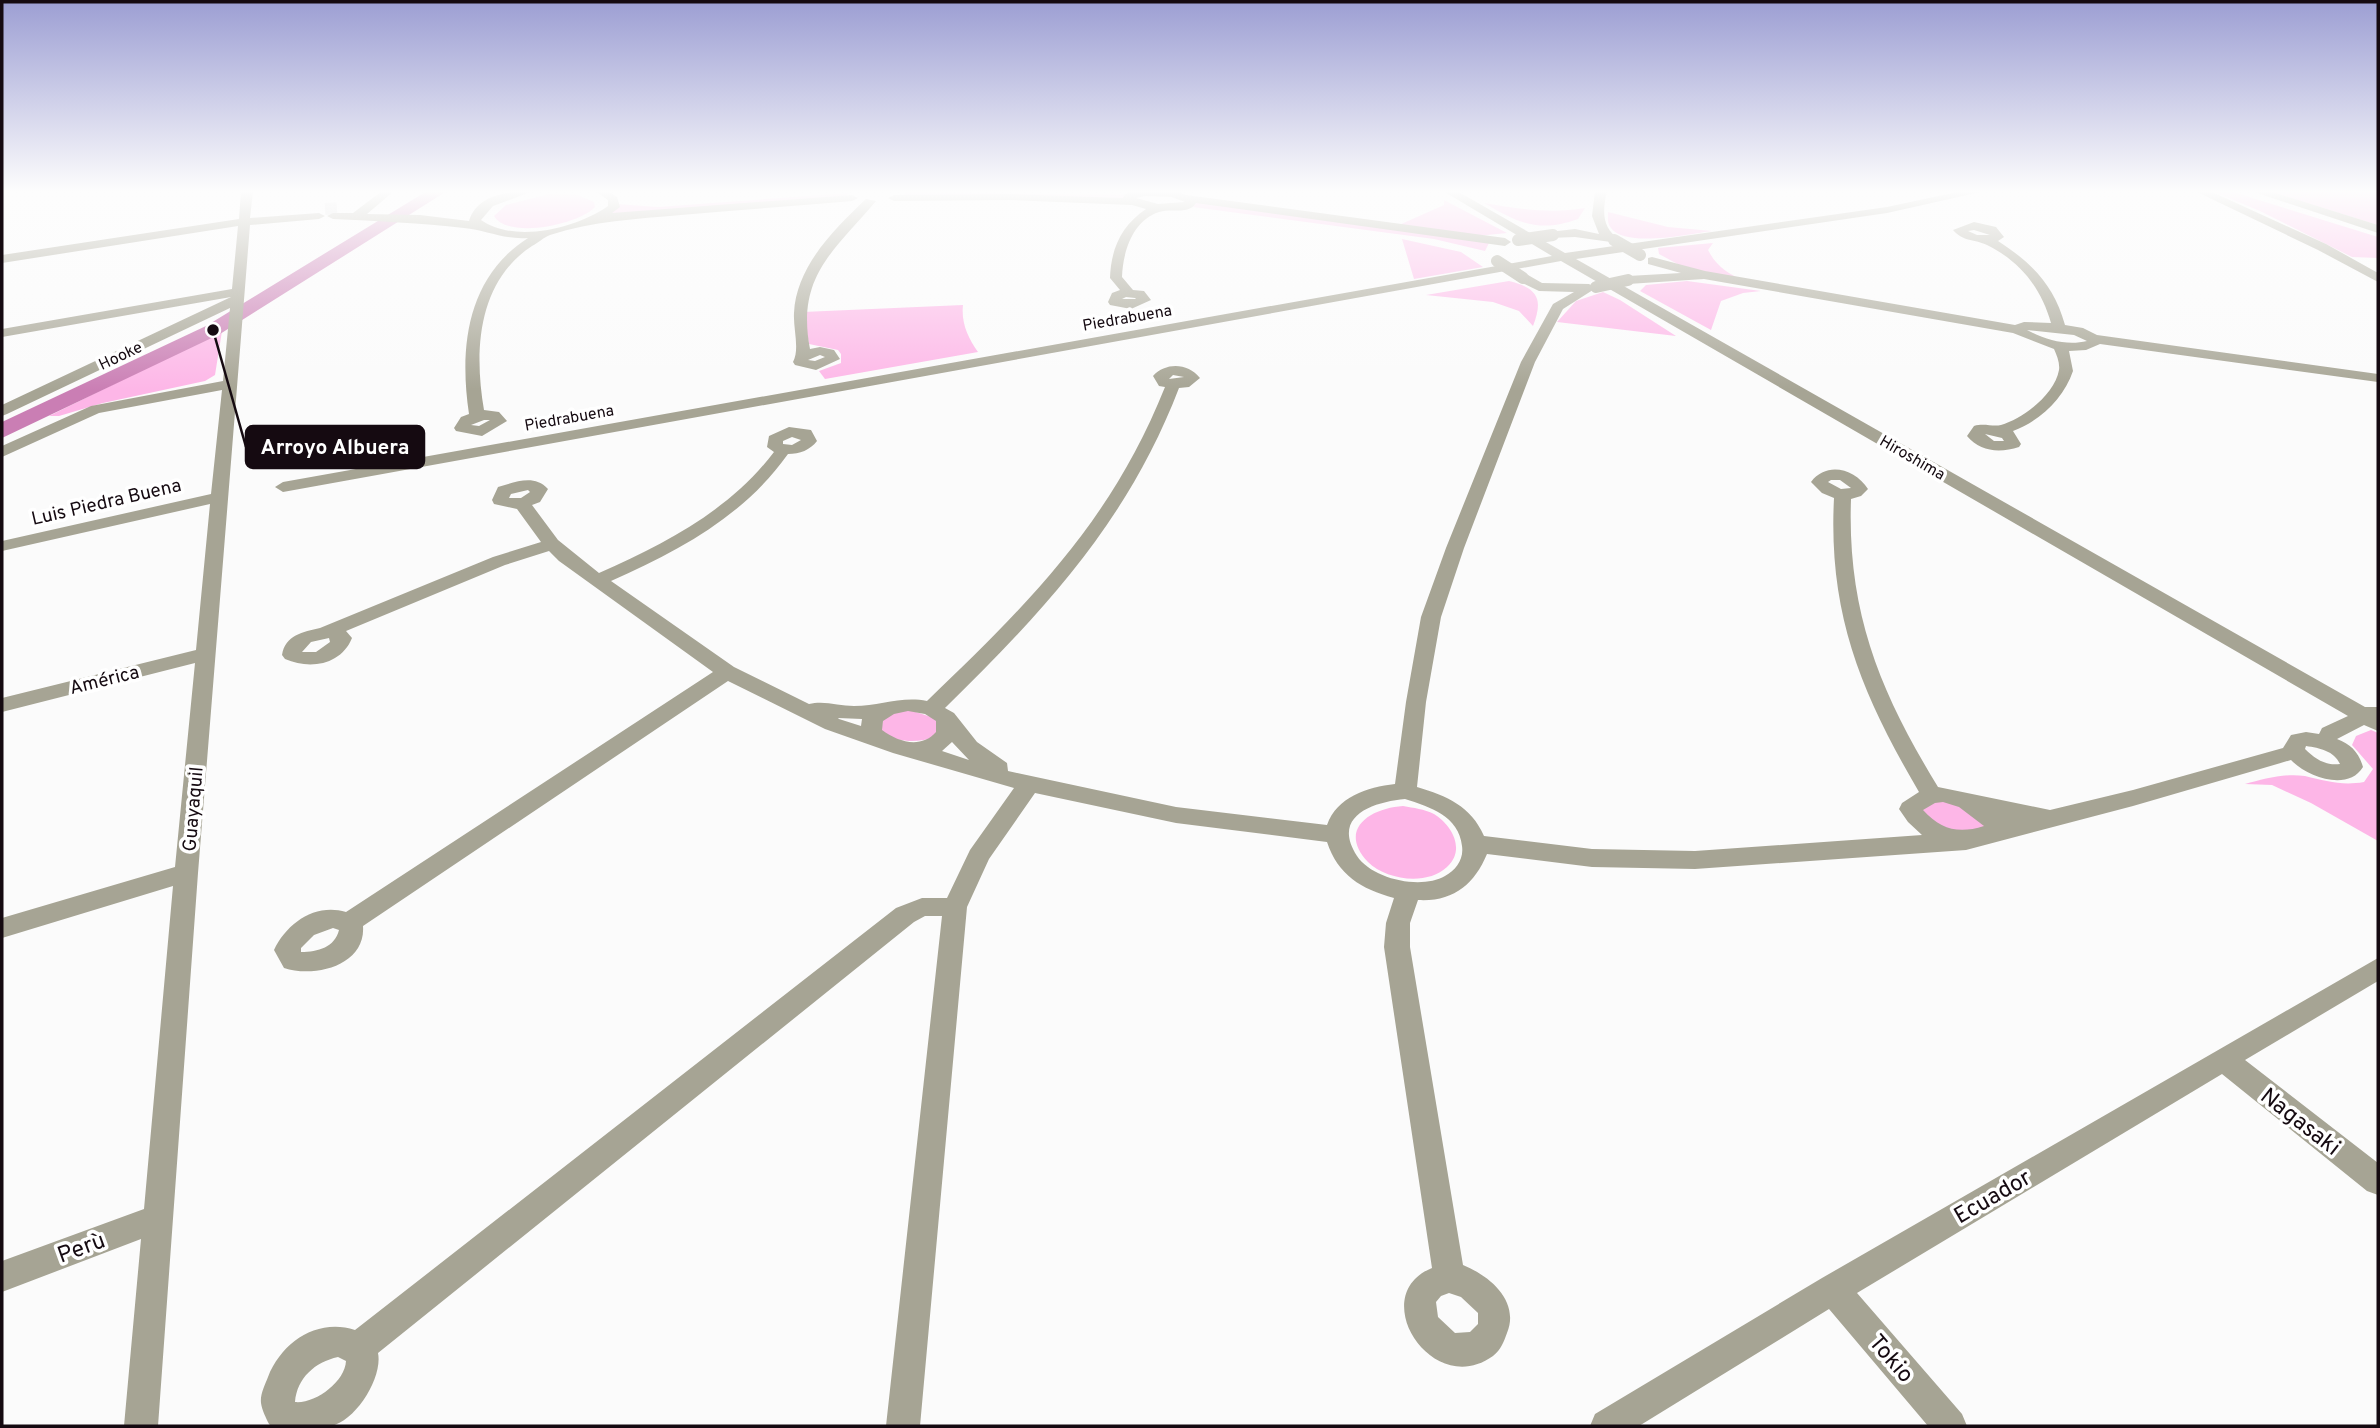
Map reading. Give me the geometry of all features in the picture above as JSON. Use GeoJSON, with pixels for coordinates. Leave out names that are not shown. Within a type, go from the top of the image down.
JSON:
{"type":"FeatureCollection","features":[{"type":"Feature","properties":{"kind":"street","name":"Guayaquil"},"geometry":{"type":"LineString","coordinates":[[141,1426],[186,873],[241,258]]}},
{"type":"Feature","properties":{"kind":"street"},"geometry":{"type":"LineString","coordinates":[[477,416],[471,385],[473,323],[491,284],[511,258]]}},
{"type":"Feature","properties":{"kind":"street"},"geometry":{"type":"LineString","coordinates":[[804,355],[798,322],[800,304],[820,258]]}},
{"type":"Feature","properties":{"kind":"street"},"geometry":{"type":"LineString","coordinates":[[1118,258],[1116,278],[1129,293]]}},
{"type":"Feature","properties":{"kind":"street"},"geometry":{"type":"LineString","coordinates":[[1492,258],[1539,287],[1558,307]]}},
{"type":"Feature","properties":{"kind":"street","name":"Piedrabuena"},"geometry":{"type":"LineString","coordinates":[[283,486],[1560,258]]}},
{"type":"Feature","properties":{"kind":"street","name":"Hiroshima"},"geometry":{"type":"LineString","coordinates":[[1565,258],[2374,716]]}},
{"type":"Feature","properties":{"kind":"street"},"geometry":{"type":"LineString","coordinates":[[1635,278],[1649,271],[1646,258],[1703,275],[2017,330],[2026,337],[2059,345],[2089,346],[2094,343],[2094,339]]}},
{"type":"Feature","properties":{"kind":"street"},"geometry":{"type":"LineString","coordinates":[[2014,258],[2043,284],[2052,298],[2059,328]]}},
{"type":"Feature","properties":{"kind":"street"},"geometry":{"type":"LineString","coordinates":[[2341,258],[2378,278]]}},
{"type":"Feature","properties":{"kind":"street"},"geometry":{"type":"LineString","coordinates":[[1539,287],[1592,288],[1635,278],[1703,275]]}},
{"type":"Feature","properties":{"kind":"street"},"geometry":{"type":"LineString","coordinates":[[1405,791],[1416,702],[1432,617],[1502,423],[1528,362],[1558,307],[1592,288]]}},
{"type":"Feature","properties":{"kind":"street"},"geometry":{"type":"LineString","coordinates":[[2,333],[237,309]]}},
{"type":"Feature","properties":{"kind":"street","name":"Hooke"},"geometry":{"type":"LineString","coordinates":[[2,411],[237,309]]}},
{"type":"Feature","properties":{"kind":"street"},"geometry":{"type":"LineString","coordinates":[[2017,330],[2024,326],[2059,328],[2078,331],[2094,339],[2378,378]]}},
{"type":"Feature","properties":{"kind":"street"},"geometry":{"type":"LineString","coordinates":[[1998,431],[2033,415],[2066,373],[2066,362],[2059,345]]}},
{"type":"Feature","properties":{"kind":"street"},"geometry":{"type":"LineString","coordinates":[[2,452],[78,415],[119,404],[229,384]]}},
{"type":"Feature","properties":{"kind":"street"},"geometry":{"type":"LineString","coordinates":[[939,714],[1068,569],[1138,469],[1155,436],[1173,385]]}},
{"type":"Feature","properties":{"kind":"street"},"geometry":{"type":"LineString","coordinates":[[599,580],[699,531],[736,505],[760,482],[784,449]]}},
{"type":"Feature","properties":{"kind":"street"},"geometry":{"type":"LineString","coordinates":[[1843,495],[1839,531],[1843,587],[1856,644],[1895,736],[1931,794]]}},
{"type":"Feature","properties":{"kind":"street","name":"Luis Piedra Buena"},"geometry":{"type":"LineString","coordinates":[[2,546],[220,497]]}},
{"type":"Feature","properties":{"kind":"street"},"geometry":{"type":"LineString","coordinates":[[522,503],[552,544],[727,673],[832,724],[877,738]]}},
{"type":"Feature","properties":{"kind":"street"},"geometry":{"type":"LineString","coordinates":[[327,632],[488,565],[552,544]]}},
{"type":"Feature","properties":{"kind":"street","name":"América"},"geometry":{"type":"LineString","coordinates":[[2,705],[206,654]]}},
{"type":"Feature","properties":{"kind":"street"},"geometry":{"type":"LineString","coordinates":[[349,923],[727,673]]}},
{"type":"Feature","properties":{"kind":"street"},"geometry":{"type":"LineString","coordinates":[[801,708],[854,713],[908,704],[939,714],[984,761],[1030,783]]}},
{"type":"Feature","properties":{"kind":"street"},"geometry":{"type":"LineString","coordinates":[[887,709],[873,718],[871,732],[888,745],[1080,797],[1187,817],[1280,830],[1337,834]]}},
{"type":"Feature","properties":{"kind":"street"},"geometry":{"type":"LineString","coordinates":[[914,750],[935,746],[947,734],[939,714]]}},
{"type":"Feature","properties":{"kind":"street"},"geometry":{"type":"LineString","coordinates":[[2325,742],[2330,733],[2374,716]]}},
{"type":"Feature","properties":{"kind":"street"},"geometry":{"type":"LineString","coordinates":[[2299,740],[2325,742],[2349,757],[2352,762],[2350,770],[2326,771],[2307,762],[2294,752],[2292,747],[2299,740]]}},
{"type":"Feature","properties":{"kind":"street"},"geometry":{"type":"LineString","coordinates":[[1477,844],[1592,858],[1695,860],[1966,841],[2294,752]]}},
{"type":"Feature","properties":{"kind":"street"},"geometry":{"type":"LineString","coordinates":[[903,1426],[955,907],[969,869],[987,839],[1030,783]]}},
{"type":"Feature","properties":{"kind":"street"},"geometry":{"type":"LineString","coordinates":[[1405,791],[1426,795],[1445,803],[1461,814],[1472,829],[1477,844],[1474,860],[1465,874],[1458,879],[1431,890],[1408,891],[1385,887],[1365,878],[1345,857],[1337,834],[1341,819],[1350,806],[1375,794],[1405,791]]}},
{"type":"Feature","properties":{"kind":"street"},"geometry":{"type":"LineString","coordinates":[[1899,846],[1910,809],[1917,801],[1931,794],[1951,795],[2008,811],[2055,817]]}},
{"type":"Feature","properties":{"kind":"street"},"geometry":{"type":"LineString","coordinates":[[1971,800],[1987,812],[1996,825],[1993,832]]}},
{"type":"Feature","properties":{"kind":"street"},"geometry":{"type":"LineString","coordinates":[[1910,809],[1920,823],[1932,832],[1966,841]]}},
{"type":"Feature","properties":{"kind":"street"},"geometry":{"type":"LineString","coordinates":[[2,928],[186,873]]}},
{"type":"Feature","properties":{"kind":"street"},"geometry":{"type":"LineString","coordinates":[[1408,891],[1398,923],[1397,947],[1449,1277]]}},
{"type":"Feature","properties":{"kind":"street"},"geometry":{"type":"LineString","coordinates":[[358,1348],[905,915],[922,907],[955,907]]}},
{"type":"Feature","properties":{"kind":"street","name":"Ecuador"},"geometry":{"type":"LineString","coordinates":[[1607,1426],[1833,1289],[2378,968]]}},
{"type":"Feature","properties":{"kind":"street","name":"Nagasaki"},"geometry":{"type":"LineString","coordinates":[[2224,1060],[2378,1181]]}},
{"type":"Feature","properties":{"kind":"street","name":"Perù"},"geometry":{"type":"LineString","coordinates":[[2,1276],[160,1217]]}},
{"type":"Feature","properties":{"kind":"street","name":"Tokio"},"geometry":{"type":"LineString","coordinates":[[1833,1289],[1950,1426]]}},
{"type":"Feature","properties":{"kind":"shaded area"},"geometry":{"type":"Polygon","coordinates":[[[1408,258],[1469,258],[1483,267],[1414,279],[1408,258]]]}},
{"type":"Feature","properties":{"kind":"shaded area"},"geometry":{"type":"Polygon","coordinates":[[[1666,258],[1713,258],[1728,272],[1745,281],[1683,267],[1666,258]]]}},
{"type":"Feature","properties":{"kind":"shaded area"},"geometry":{"type":"Polygon","coordinates":[[[1509,281],[1526,287],[1536,296],[1538,308],[1533,326],[1519,311],[1493,302],[1426,295],[1509,281]]]}},
{"type":"Feature","properties":{"kind":"shaded area"},"geometry":{"type":"Polygon","coordinates":[[[1687,281],[1761,291],[1743,293],[1721,301],[1711,330],[1640,291],[1646,285],[1687,281]]]}},
{"type":"Feature","properties":{"kind":"shaded area"},"geometry":{"type":"Polygon","coordinates":[[[1603,292],[1676,336],[1557,322],[1576,301],[1603,292]]]}},
{"type":"Feature","properties":{"kind":"shaded area"},"geometry":{"type":"Polygon","coordinates":[[[963,305],[966,330],[978,352],[825,379],[819,371],[841,363],[841,354],[838,350],[809,344],[803,312],[963,305]]]}},
{"type":"Feature","properties":{"kind":"shaded area"},"geometry":{"type":"Polygon","coordinates":[[[222,331],[215,375],[205,381],[103,403],[59,416],[49,416],[222,331]]]}},
{"type":"Feature","properties":{"kind":"shaded area"},"geometry":{"type":"Polygon","coordinates":[[[907,709],[934,718],[940,727],[937,737],[909,741],[881,733],[883,719],[891,712],[907,709]]]}},
{"type":"Feature","properties":{"kind":"shaded area"},"geometry":{"type":"Polygon","coordinates":[[[2371,730],[2378,733],[2378,841],[2311,803],[2272,785],[2245,784],[2289,775],[2341,783],[2364,782],[2373,769],[2352,745],[2356,736],[2371,730]]]}},
{"type":"Feature","properties":{"kind":"shaded area"},"geometry":{"type":"Polygon","coordinates":[[[1940,800],[1976,810],[1985,828],[1946,833],[1921,810],[1940,800]]]}},
{"type":"Feature","properties":{"kind":"shaded area"},"geometry":{"type":"Polygon","coordinates":[[[1403,806],[1434,814],[1451,831],[1456,853],[1453,860],[1439,873],[1418,879],[1396,877],[1376,868],[1359,850],[1357,830],[1362,822],[1380,811],[1403,806]]]}},
{"type":"Feature","properties":{"kind":"waterway"},"geometry":{"type":"LineString","coordinates":[[2,431],[213,330],[331,258]]}},
{"type":"Feature","properties":{"kind":"place","name":"Arroyo Albuera"},"geometry":{"type":"Point","coordinates":[213,330]}}]}
